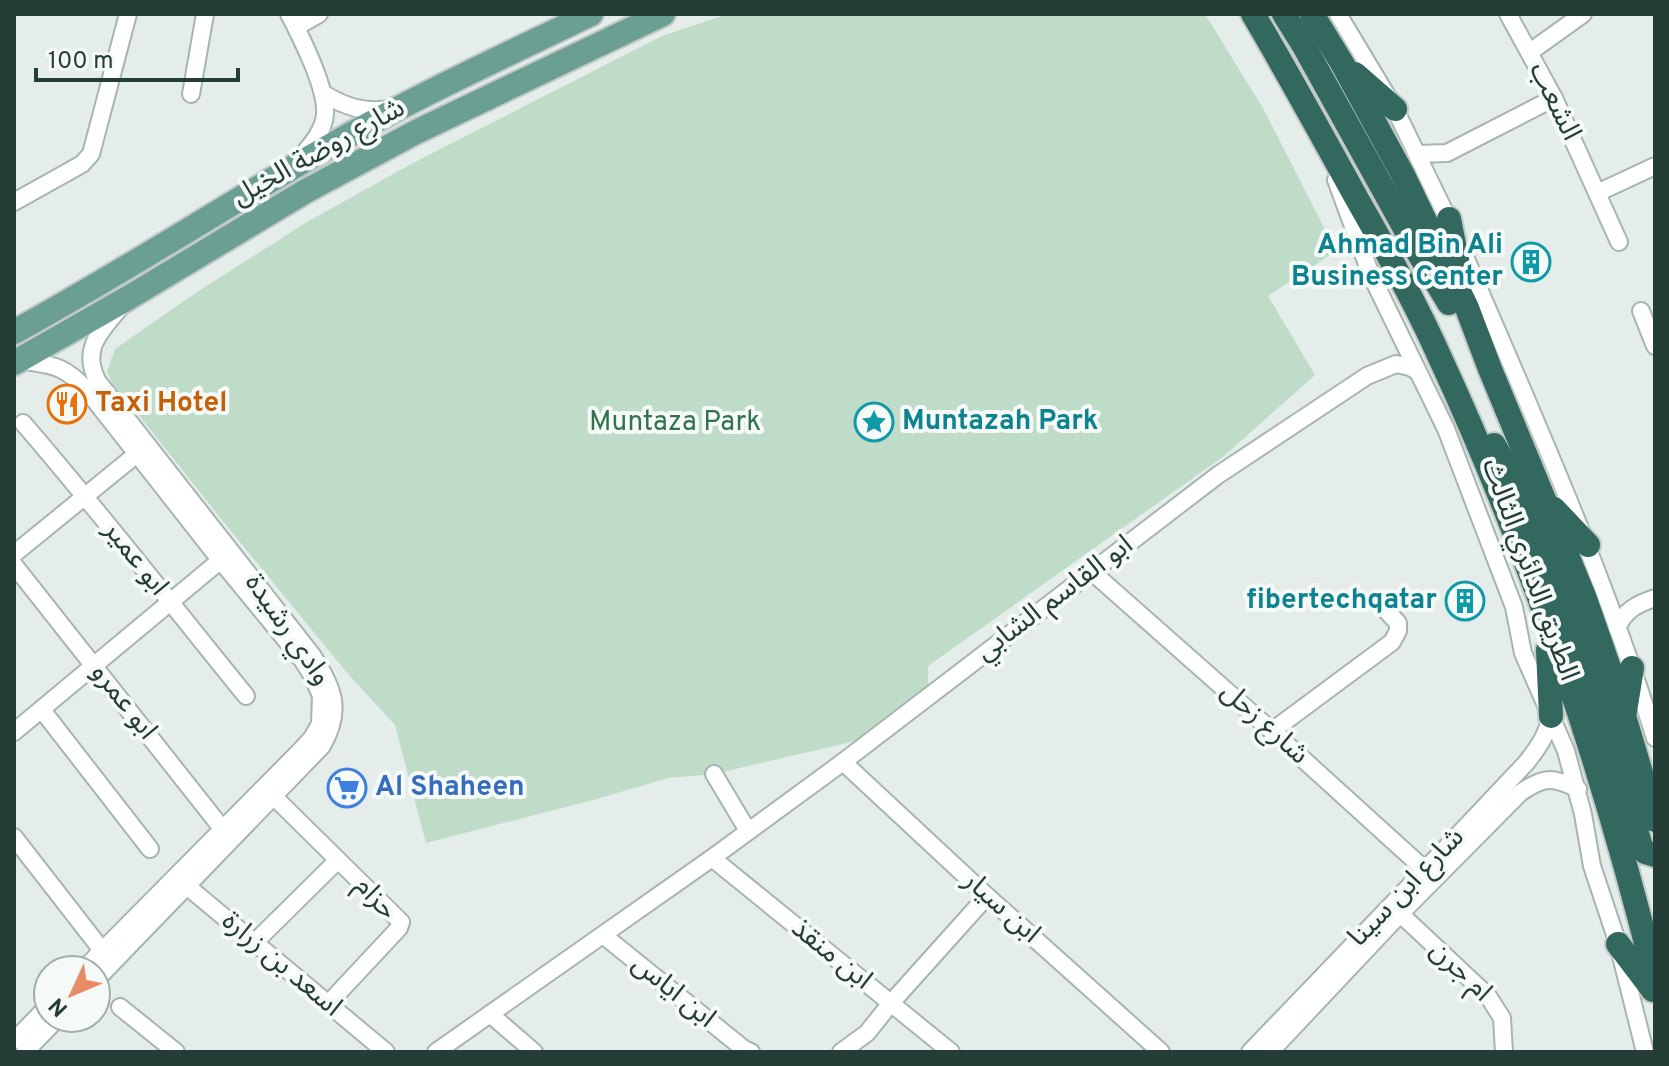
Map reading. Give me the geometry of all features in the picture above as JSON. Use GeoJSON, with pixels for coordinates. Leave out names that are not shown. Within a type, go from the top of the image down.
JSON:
{"type":"FeatureCollection","features":[{"type":"Feature","properties":{"kind":"highway","name":"الطريق الدائري الثالث"},"geometry":{"type":"LineString","coordinates":[[1253,14],[1379,238],[1435,347],[1483,455],[1547,620],[1647,917],[1655,979]]}},
{"type":"Feature","properties":{"kind":"highway"},"geometry":{"type":"LineString","coordinates":[[1284,14],[1418,252],[1490,369]]}},
{"type":"Feature","properties":{"kind":"highway","name":"الطريق الدائري الثالث"},"geometry":{"type":"LineString","coordinates":[[1312,14],[1403,175],[1467,308],[1584,596],[1613,679],[1655,820]]}},
{"type":"Feature","properties":{"kind":"highway"},"geometry":{"type":"LineString","coordinates":[[1342,63],[1395,109]]}},
{"type":"Feature","properties":{"kind":"highway"},"geometry":{"type":"LineString","coordinates":[[1449,219],[1467,308]]}},
{"type":"Feature","properties":{"kind":"highway"},"geometry":{"type":"LineString","coordinates":[[1435,347],[1495,446],[1525,509],[1602,713],[1641,847],[1655,855]]}},
{"type":"Feature","properties":{"kind":"highway"},"geometry":{"type":"LineString","coordinates":[[1544,497],[1588,545]]}},
{"type":"Feature","properties":{"kind":"highway"},"geometry":{"type":"LineString","coordinates":[[1547,620],[1551,716]]}},
{"type":"Feature","properties":{"kind":"highway"},"geometry":{"type":"LineString","coordinates":[[1624,717],[1632,668]]}},
{"type":"Feature","properties":{"kind":"highway"},"geometry":{"type":"LineString","coordinates":[[1618,944],[1655,992]]}},
{"type":"Feature","properties":{"kind":"main road","name":"شارع روضة الخيل"},"geometry":{"type":"LineString","coordinates":[[14,332],[399,108],[591,14]]}},
{"type":"Feature","properties":{"kind":"main road","name":"شارع روضة الخيل"},"geometry":{"type":"LineString","coordinates":[[16,362],[306,191],[416,132],[663,14]]}},
{"type":"Feature","properties":{"kind":"street"},"geometry":{"type":"LineString","coordinates":[[14,202],[82,164],[91,154],[128,14]]}},
{"type":"Feature","properties":{"kind":"street"},"geometry":{"type":"LineString","coordinates":[[191,94],[205,14]]}},
{"type":"Feature","properties":{"kind":"street"},"geometry":{"type":"LineString","coordinates":[[290,169],[320,131],[325,116],[324,94],[293,20],[319,14]]}},
{"type":"Feature","properties":{"kind":"street","name":"الطريق الدائري الثالث"},"geometry":{"type":"LineString","coordinates":[[1338,14],[1395,109],[1449,219],[1588,545],[1655,738]]}},
{"type":"Feature","properties":{"kind":"street","name":"الشعب"},"geometry":{"type":"LineString","coordinates":[[1508,14],[1554,98],[1619,242]]}},
{"type":"Feature","properties":{"kind":"street"},"geometry":{"type":"LineString","coordinates":[[1530,52],[1583,14]]}},
{"type":"Feature","properties":{"kind":"street"},"geometry":{"type":"LineString","coordinates":[[324,94],[343,105],[366,111],[399,108]]}},
{"type":"Feature","properties":{"kind":"street"},"geometry":{"type":"LineString","coordinates":[[1418,154],[1447,153],[1554,98]]}},
{"type":"Feature","properties":{"kind":"street","name":"الطريق الدائري الثالث"},"geometry":{"type":"LineString","coordinates":[[1316,122],[1361,251],[1446,429],[1514,607],[1523,653],[1566,751],[1578,789],[1592,866],[1618,944],[1645,1052]]}},
{"type":"Feature","properties":{"kind":"street"},"geometry":{"type":"LineString","coordinates":[[1430,178],[1447,153]]}},
{"type":"Feature","properties":{"kind":"street"},"geometry":{"type":"LineString","coordinates":[[1597,193],[1655,166]]}},
{"type":"Feature","properties":{"kind":"street","name":"وادي رشيدة"},"geometry":{"type":"LineString","coordinates":[[128,298],[94,343],[91,369],[142,450]]}},
{"type":"Feature","properties":{"kind":"street"},"geometry":{"type":"LineString","coordinates":[[1641,311],[1655,346]]}},
{"type":"Feature","properties":{"kind":"street"},"geometry":{"type":"LineString","coordinates":[[1367,376],[1392,353],[1399,334]]}},
{"type":"Feature","properties":{"kind":"street","name":"وادي رشيدة"},"geometry":{"type":"LineString","coordinates":[[16,362],[67,371],[142,450],[226,556],[303,661],[321,696],[320,724],[269,792],[109,954]]}},
{"type":"Feature","properties":{"kind":"street"},"geometry":{"type":"LineString","coordinates":[[1367,376],[1396,364],[1417,371]]}},
{"type":"Feature","properties":{"kind":"street","name":"ابو القاسم الشابي"},"geometry":{"type":"LineString","coordinates":[[436,1052],[843,762],[1218,475],[1367,376]]}},
{"type":"Feature","properties":{"kind":"street","name":"ابو عمير"},"geometry":{"type":"LineString","coordinates":[[23,423],[86,495],[246,696]]}},
{"type":"Feature","properties":{"kind":"street"},"geometry":{"type":"LineString","coordinates":[[14,554],[142,450]]}},
{"type":"Feature","properties":{"kind":"street"},"geometry":{"type":"LineString","coordinates":[[14,732],[226,556]]}},
{"type":"Feature","properties":{"kind":"street","name":"ابو عمرو"},"geometry":{"type":"LineString","coordinates":[[14,565],[227,834]]}},
{"type":"Feature","properties":{"kind":"street","name":"شارع زحل"},"geometry":{"type":"LineString","coordinates":[[1091,571],[1430,874]]}},
{"type":"Feature","properties":{"kind":"street"},"geometry":{"type":"LineString","coordinates":[[1605,594],[1629,604],[1648,600]]}},
{"type":"Feature","properties":{"kind":"street"},"geometry":{"type":"LineString","coordinates":[[1272,731],[1392,642],[1398,631],[1398,623],[1375,599]]}},
{"type":"Feature","properties":{"kind":"street"},"geometry":{"type":"LineString","coordinates":[[1617,628],[1626,613],[1648,600]]}},
{"type":"Feature","properties":{"kind":"street"},"geometry":{"type":"LineString","coordinates":[[42,710],[150,849]]}},
{"type":"Feature","properties":{"kind":"street","name":"شارع ابن سينا"},"geometry":{"type":"LineString","coordinates":[[1250,1052],[1430,874],[1538,749],[1551,716]]}},
{"type":"Feature","properties":{"kind":"street","name":"ابن سيار"},"geometry":{"type":"LineString","coordinates":[[843,762],[1161,1052]]}},
{"type":"Feature","properties":{"kind":"street"},"geometry":{"type":"LineString","coordinates":[[714,774],[748,831]]}},
{"type":"Feature","properties":{"kind":"street","name":"شارع ابن سينا"},"geometry":{"type":"LineString","coordinates":[[1430,874],[1533,784],[1543,779],[1554,780],[1578,789]]}},
{"type":"Feature","properties":{"kind":"street","name":"حزام"},"geometry":{"type":"LineString","coordinates":[[269,792],[398,918],[401,925],[328,1004]]}},
{"type":"Feature","properties":{"kind":"street"},"geometry":{"type":"LineString","coordinates":[[14,837],[105,954]]}},
{"type":"Feature","properties":{"kind":"street","name":"ابن منقذ"},"geometry":{"type":"LineString","coordinates":[[712,858],[951,1052]]}},
{"type":"Feature","properties":{"kind":"street"},"geometry":{"type":"LineString","coordinates":[[255,942],[338,860]]}},
{"type":"Feature","properties":{"kind":"street","name":"اسعد بن زرارة"},"geometry":{"type":"LineString","coordinates":[[182,882],[386,1052]]}},
{"type":"Feature","properties":{"kind":"street"},"geometry":{"type":"LineString","coordinates":[[841,1052],[867,1033],[987,896]]}},
{"type":"Feature","properties":{"kind":"street","name":"شارع ابن سينا"},"geometry":{"type":"LineString","coordinates":[[1270,1052],[1395,910]]}},
{"type":"Feature","properties":{"kind":"street","name":"ام جرن"},"geometry":{"type":"LineString","coordinates":[[1395,910],[1488,996],[1502,1018],[1503,1050]]}},
{"type":"Feature","properties":{"kind":"street","name":"ابن اياس"},"geometry":{"type":"LineString","coordinates":[[603,935],[747,1051]]}},
{"type":"Feature","properties":{"kind":"street"},"geometry":{"type":"LineString","coordinates":[[120,1007],[176,1052]]}},
{"type":"Feature","properties":{"kind":"street"},"geometry":{"type":"LineString","coordinates":[[490,1014],[534,1052]]}},
{"type":"Feature","properties":{"kind":"street"},"geometry":{"type":"LineString","coordinates":[[14,1041],[32,1022]]}},
{"type":"Feature","properties":{"kind":"street"},"geometry":{"type":"LineString","coordinates":[[860,1052],[867,1033]]}},
{"type":"Feature","properties":{"kind":"street"},"geometry":{"type":"LineString","coordinates":[[25,1052],[42,1034]]}},
{"type":"Feature","properties":{"kind":"green space","name":"Muntaza Park"},"geometry":{"type":"Polygon","coordinates":[[[728,14],[1205,14],[1264,110],[1336,251],[1268,296],[1315,375],[1224,456],[928,666],[928,688],[860,740],[714,774],[668,778],[426,843],[395,725],[348,674],[122,394],[115,393],[107,371],[115,349],[307,222],[413,163],[662,36],[728,14]]]}},
{"type":"Feature","properties":{"kind":"place","name":"Ahmad Bin Ali Business Center"},"geometry":{"type":"Point","coordinates":[1531,262]}},
{"type":"Feature","properties":{"kind":"place","name":"Taxi Hotel"},"geometry":{"type":"Point","coordinates":[67,404]}},
{"type":"Feature","properties":{"kind":"place","name":"Muntazah Park"},"geometry":{"type":"Point","coordinates":[874,422]}},
{"type":"Feature","properties":{"kind":"place","name":"fibertechqatar"},"geometry":{"type":"Point","coordinates":[1465,601]}},
{"type":"Feature","properties":{"kind":"place","name":"Al Shaheen"},"geometry":{"type":"Point","coordinates":[347,788]}}]}
